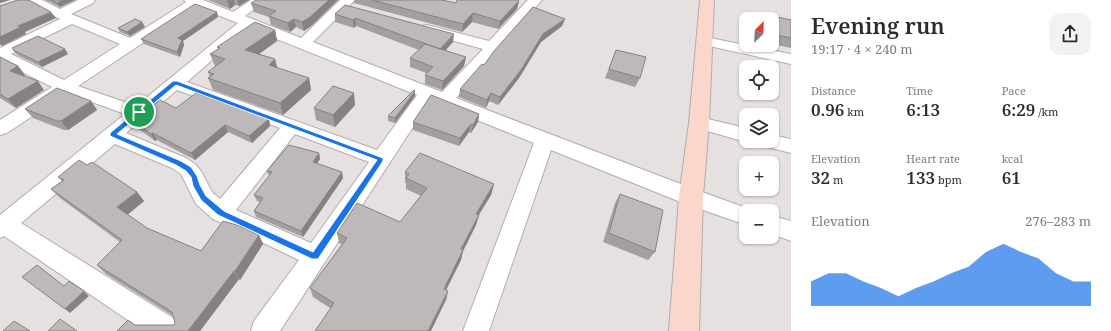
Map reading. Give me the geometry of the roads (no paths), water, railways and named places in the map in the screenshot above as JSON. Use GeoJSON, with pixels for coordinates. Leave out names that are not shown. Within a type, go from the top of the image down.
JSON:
{"type":"FeatureCollection","features":[{"type":"Feature","properties":{"kind":"street"},"geometry":{"type":"LineString","coordinates":[[0,54],[65,16],[88,0]]}},
{"type":"Feature","properties":{"kind":"street"},"geometry":{"type":"LineString","coordinates":[[168,331],[2,226],[175,83],[260,0]]}},
{"type":"Feature","properties":{"kind":"street"},"geometry":{"type":"LineString","coordinates":[[684,331],[691,197],[699,123],[707,0]]}},
{"type":"Feature","properties":{"kind":"street"},"geometry":{"type":"LineString","coordinates":[[26,1],[132,44]]}},
{"type":"Feature","properties":{"kind":"street"},"geometry":{"type":"LineString","coordinates":[[0,129],[132,44],[194,1],[691,197],[739,214]]}},
{"type":"Feature","properties":{"kind":"street"},"geometry":{"type":"LineString","coordinates":[[264,331],[381,160],[436,96],[493,47],[530,1]]}},
{"type":"Feature","properties":{"kind":"street"},"geometry":{"type":"LineString","coordinates":[[303,44],[349,6]]}},
{"type":"Feature","properties":{"kind":"street"},"geometry":{"type":"LineString","coordinates":[[417,26],[493,47]]}},
{"type":"Feature","properties":{"kind":"street"},"geometry":{"type":"LineString","coordinates":[[705,42],[791,59]]}},
{"type":"Feature","properties":{"kind":"street"},"geometry":{"type":"LineString","coordinates":[[0,54],[65,87],[139,112]]}},
{"type":"Feature","properties":{"kind":"street"},"geometry":{"type":"LineString","coordinates":[[175,83],[381,160]]}},
{"type":"Feature","properties":{"kind":"street"},"geometry":{"type":"LineString","coordinates":[[699,123],[739,133]]}},
{"type":"Feature","properties":{"kind":"street"},"geometry":{"type":"LineString","coordinates":[[221,213],[292,126]]}},
{"type":"Feature","properties":{"kind":"street"},"geometry":{"type":"LineString","coordinates":[[112,135],[178,163],[188,169],[194,176],[197,186],[204,198],[221,213],[315,256]]}},
{"type":"Feature","properties":{"kind":"street"},"geometry":{"type":"LineString","coordinates":[[476,331],[545,140]]}},
{"type":"Feature","properties":{"kind":"street"},"geometry":{"type":"LineString","coordinates":[[779,143],[791,146]]}},
{"type":"Feature","properties":{"kind":"street"},"geometry":{"type":"LineString","coordinates":[[779,227],[791,231]]}}]}
